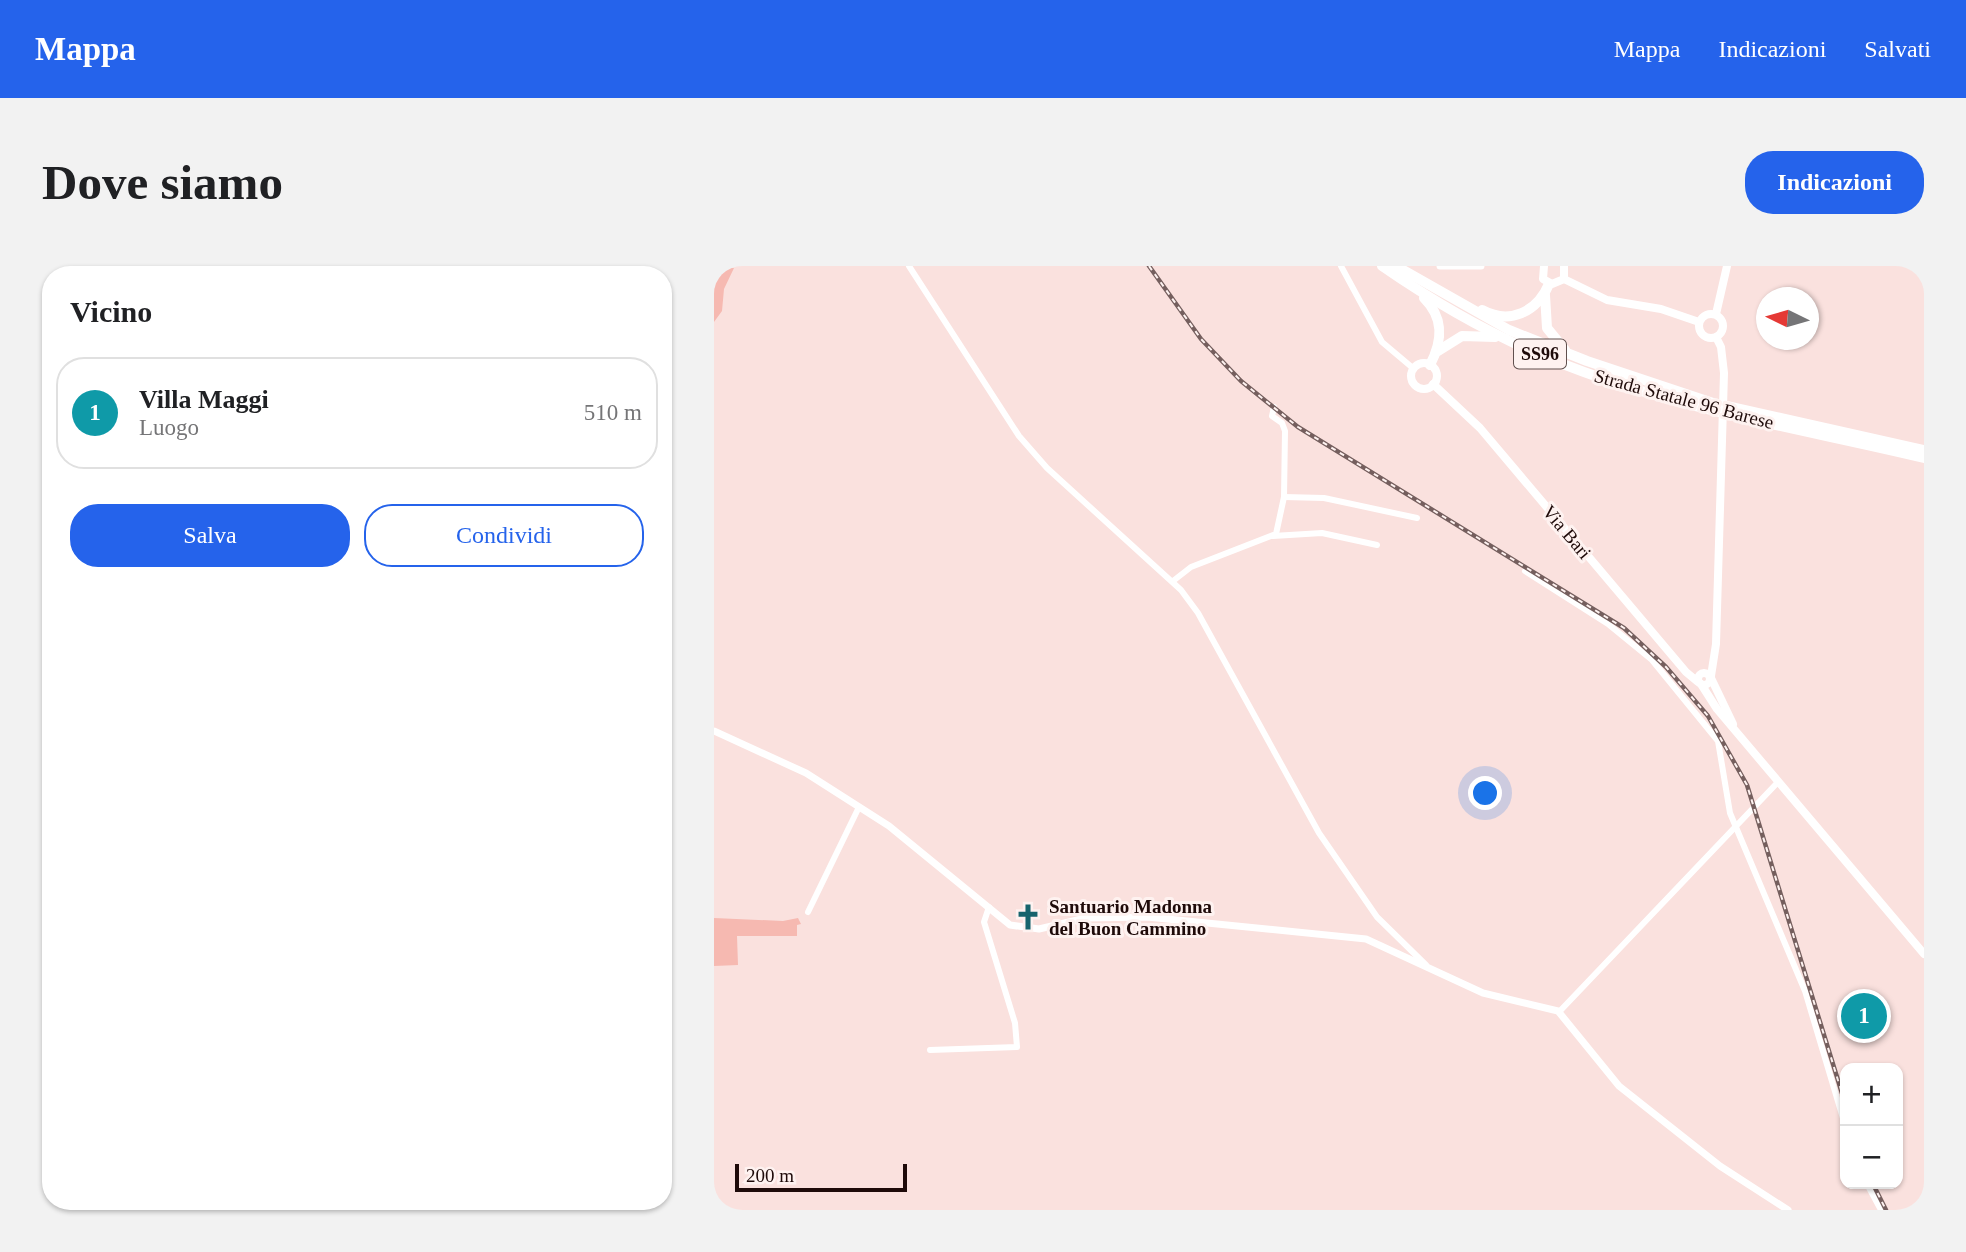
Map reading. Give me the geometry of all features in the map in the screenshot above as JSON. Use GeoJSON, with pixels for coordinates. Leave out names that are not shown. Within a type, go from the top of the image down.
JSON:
{"type":"FeatureCollection","features":[{"type":"Feature","properties":{"kind":"highway","name":"Strada Statale 96 Barese"},"geometry":{"type":"LineString","coordinates":[[1382,266],[1509,330],[1712,407]]}},
{"type":"Feature","properties":{"kind":"highway","name":"Strada Statale 96 Barese"},"geometry":{"type":"LineString","coordinates":[[1396,266],[1420,286],[1505,338],[1584,372],[1712,407],[1924,450]]}},
{"type":"Feature","properties":{"kind":"highway"},"geometry":{"type":"LineString","coordinates":[[1420,286],[1496,316],[1522,314],[1547,289]]}},
{"type":"Feature","properties":{"kind":"highway"},"geometry":{"type":"LineString","coordinates":[[1420,286],[1438,317],[1440,332],[1437,351],[1430,365]]}},
{"type":"Feature","properties":{"kind":"highway"},"geometry":{"type":"LineString","coordinates":[[1547,289],[1544,319],[1551,336],[1564,349],[1587,361]]}},
{"type":"Feature","properties":{"kind":"highway"},"geometry":{"type":"LineString","coordinates":[[1437,351],[1453,340],[1471,335],[1505,338]]}},
{"type":"Feature","properties":{"kind":"highway","name":"Strada Statale 96 Barese"},"geometry":{"type":"LineString","coordinates":[[1728,410],[1924,458]]}},
{"type":"Feature","properties":{"kind":"main road"},"geometry":{"type":"LineString","coordinates":[[1564,266],[1564,279]]}},
{"type":"Feature","properties":{"kind":"main road"},"geometry":{"type":"LineString","coordinates":[[1716,314],[1727,266]]}},
{"type":"Feature","properties":{"kind":"main road"},"geometry":{"type":"LineString","coordinates":[[1542,267],[1547,289],[1564,279]]}},
{"type":"Feature","properties":{"kind":"main road"},"geometry":{"type":"LineString","coordinates":[[1564,279],[1607,300],[1661,309],[1699,322]]}},
{"type":"Feature","properties":{"kind":"main road"},"geometry":{"type":"LineString","coordinates":[[1716,314],[1722,320],[1723,327],[1716,337],[1708,338],[1702,334],[1699,322],[1704,315],[1716,314]]}},
{"type":"Feature","properties":{"kind":"main road"},"geometry":{"type":"LineString","coordinates":[[1716,337],[1721,347],[1724,373],[1714,655],[1704,678],[1703,692],[1924,954]]}},
{"type":"Feature","properties":{"kind":"main road"},"geometry":{"type":"LineString","coordinates":[[1413,369],[1419,364],[1430,365],[1436,374],[1433,384]]}},
{"type":"Feature","properties":{"kind":"main road","name":"Via Bari"},"geometry":{"type":"LineString","coordinates":[[1413,369],[1412,380],[1416,386],[1423,389],[1433,384],[1480,428],[1683,667],[1704,678]]}},
{"type":"Feature","properties":{"kind":"main road"},"geometry":{"type":"LineString","coordinates":[[1704,678],[1735,730]]}},
{"type":"Feature","properties":{"kind":"street"},"geometry":{"type":"LineString","coordinates":[[909,266],[1020,436],[1047,468],[1173,581],[1198,613],[1318,833],[1377,917],[1426,965]]}},
{"type":"Feature","properties":{"kind":"street","name":"Via Bari"},"geometry":{"type":"LineString","coordinates":[[1341,266],[1382,342],[1413,369]]}},
{"type":"Feature","properties":{"kind":"street"},"geometry":{"type":"LineString","coordinates":[[1440,266],[1481,266]]}},
{"type":"Feature","properties":{"kind":"street"},"geometry":{"type":"LineString","coordinates":[[1273,536],[1279,525],[1284,497],[1285,431],[1282,423],[1272,416],[1274,407]]}},
{"type":"Feature","properties":{"kind":"street"},"geometry":{"type":"LineString","coordinates":[[1284,497],[1324,498],[1417,518]]}},
{"type":"Feature","properties":{"kind":"street"},"geometry":{"type":"LineString","coordinates":[[1173,581],[1191,567],[1273,536],[1322,533],[1377,545]]}},
{"type":"Feature","properties":{"kind":"street"},"geometry":{"type":"LineString","coordinates":[[1525,571],[1608,624],[1652,660],[1718,741],[1725,798],[1734,826],[1805,992],[1840,1108]]}},
{"type":"Feature","properties":{"kind":"street"},"geometry":{"type":"LineString","coordinates":[[714,731],[779,758],[859,807],[949,872],[1010,925],[1039,929],[1086,918],[1147,917],[1366,939],[1483,993],[1559,1012],[1619,1086],[1720,1166],[1788,1210]]}},
{"type":"Feature","properties":{"kind":"street"},"geometry":{"type":"LineString","coordinates":[[1559,1012],[1778,782]]}},
{"type":"Feature","properties":{"kind":"street"},"geometry":{"type":"LineString","coordinates":[[808,912],[859,807]]}},
{"type":"Feature","properties":{"kind":"street"},"geometry":{"type":"LineString","coordinates":[[930,1050],[1017,1047],[1016,1023],[984,922],[989,907]]}},
{"type":"Feature","properties":{"kind":"street"},"geometry":{"type":"LineString","coordinates":[[1870,1189],[1881,1210]]}},
{"type":"Feature","properties":{"kind":"shaded area"},"geometry":{"type":"Polygon","coordinates":[[[714,266],[734,268],[724,289],[722,311],[714,322],[714,266]]]}},
{"type":"Feature","properties":{"kind":"shaded area"},"geometry":{"type":"Polygon","coordinates":[[[714,918],[783,921],[798,918],[801,924],[797,925],[797,936],[737,936],[738,965],[714,966],[714,918]]]}},
{"type":"Feature","properties":{"kind":"railway"},"geometry":{"type":"LineString","coordinates":[[1149,266],[1201,339],[1241,381],[1298,427],[1624,628],[1666,667],[1708,716],[1747,785],[1840,1087]]}},
{"type":"Feature","properties":{"kind":"railway"},"geometry":{"type":"LineString","coordinates":[[1876,1189],[1886,1210]]}},
{"type":"Feature","properties":{"kind":"place","name":"Santuario Madonna del Buon Cammino"},"geometry":{"type":"Point","coordinates":[1028,917]}},
{"type":"Feature","properties":{"kind":"place","name":"Villa Maggi"},"geometry":{"type":"Point","coordinates":[1864,1016]}}]}
